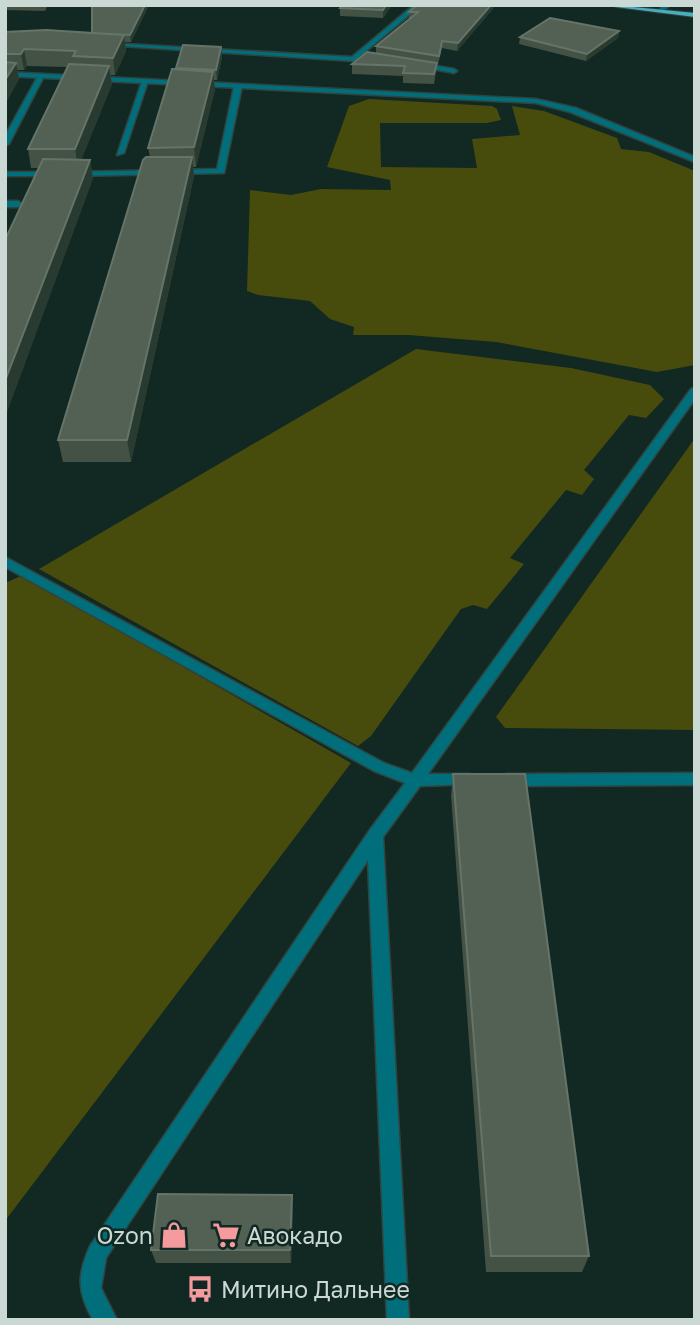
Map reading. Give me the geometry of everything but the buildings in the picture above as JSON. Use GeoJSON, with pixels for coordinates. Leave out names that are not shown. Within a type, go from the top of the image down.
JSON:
{"type":"FeatureCollection","features":[{"type":"Feature","properties":{"kind":"main road"},"geometry":{"type":"LineString","coordinates":[[616,5],[663,8],[695,15]]}},
{"type":"Feature","properties":{"kind":"street"},"geometry":{"type":"LineString","coordinates":[[359,56],[418,5]]}},
{"type":"Feature","properties":{"kind":"street"},"geometry":{"type":"LineString","coordinates":[[101,45],[334,59],[359,56],[372,58]]}},
{"type":"Feature","properties":{"kind":"street"},"geometry":{"type":"LineString","coordinates":[[409,62],[454,71]]}},
{"type":"Feature","properties":{"kind":"street"},"geometry":{"type":"LineString","coordinates":[[5,74],[536,102],[573,110],[695,160]]}},
{"type":"Feature","properties":{"kind":"street"},"geometry":{"type":"LineString","coordinates":[[5,144],[41,76]]}},
{"type":"Feature","properties":{"kind":"street"},"geometry":{"type":"LineString","coordinates":[[120,153],[145,81]]}},
{"type":"Feature","properties":{"kind":"street"},"geometry":{"type":"LineString","coordinates":[[5,174],[221,171],[238,86]]}},
{"type":"Feature","properties":{"kind":"street"},"geometry":{"type":"LineString","coordinates":[[5,204],[18,204]]}},
{"type":"Feature","properties":{"kind":"street"},"geometry":{"type":"LineString","coordinates":[[106,1320],[95,1304],[88,1282],[97,1253],[375,836],[695,391]]}},
{"type":"Feature","properties":{"kind":"street"},"geometry":{"type":"LineString","coordinates":[[5,561],[379,766],[414,780],[695,779]]}},
{"type":"Feature","properties":{"kind":"street"},"geometry":{"type":"LineString","coordinates":[[375,836],[398,1320]]}},
{"type":"Feature","properties":{"kind":"shaded area"},"geometry":{"type":"Polygon","coordinates":[[[369,99],[492,106],[497,109],[501,120],[487,123],[380,123],[381,167],[477,168],[472,139],[520,135],[512,106],[544,111],[617,138],[621,149],[649,152],[695,171],[695,365],[657,372],[496,342],[408,335],[353,335],[354,327],[330,319],[310,301],[258,295],[247,291],[250,190],[291,195],[321,189],[391,190],[390,180],[327,167],[349,106],[369,99]]]}},
{"type":"Feature","properties":{"kind":"shaded area"},"geometry":{"type":"Polygon","coordinates":[[[416,349],[571,368],[650,385],[664,399],[646,418],[629,415],[584,470],[594,479],[582,495],[566,490],[510,558],[524,564],[487,609],[473,605],[461,609],[371,736],[358,746],[39,569],[416,349]]]}},
{"type":"Feature","properties":{"kind":"shaded area"},"geometry":{"type":"Polygon","coordinates":[[[695,438],[695,730],[505,728],[496,717],[695,438]]]}},
{"type":"Feature","properties":{"kind":"shaded area"},"geometry":{"type":"Polygon","coordinates":[[[23,575],[351,763],[5,1221],[5,583],[23,575]]]}},
{"type":"Feature","properties":{"kind":"place","name":"Ozon"},"geometry":{"type":"Point","coordinates":[174,1235]}},
{"type":"Feature","properties":{"kind":"place","name":"Авокадо"},"geometry":{"type":"Point","coordinates":[226,1235]}},
{"type":"Feature","properties":{"kind":"place","name":"Митино Дальнее"},"geometry":{"type":"Point","coordinates":[200,1289]}}]}
